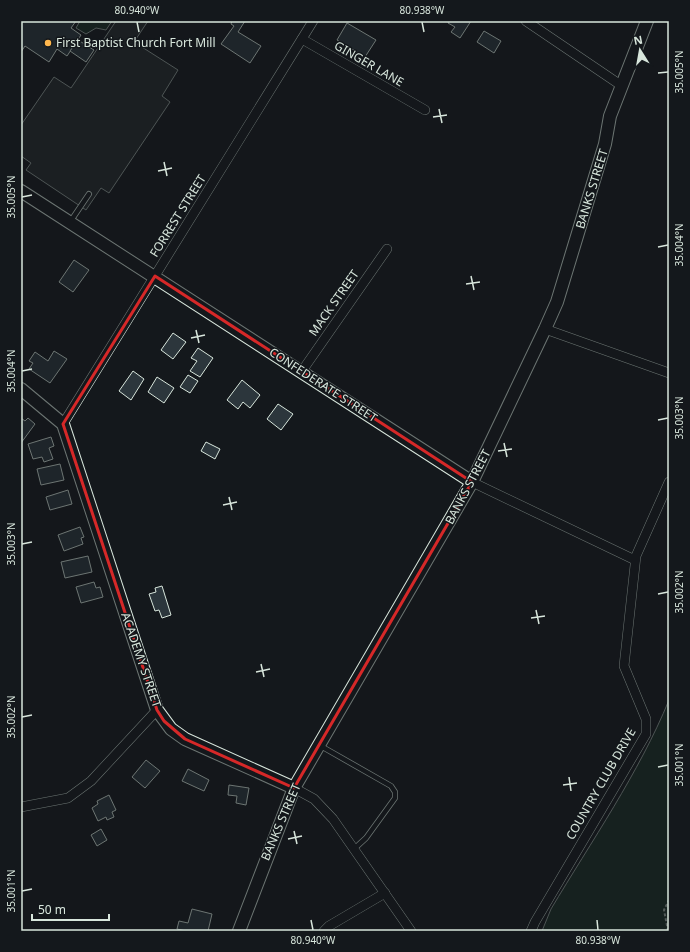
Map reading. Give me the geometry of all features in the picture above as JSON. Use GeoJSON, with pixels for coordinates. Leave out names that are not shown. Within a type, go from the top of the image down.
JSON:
{"type":"FeatureCollection","features":[{"type":"Feature","properties":{"kind":"street","name":"FORREST STREET"},"geometry":{"type":"LineString","coordinates":[[63,424],[313,21]]}},
{"type":"Feature","properties":{"kind":"street"},"geometry":{"type":"LineString","coordinates":[[526,21],[622,86]]}},
{"type":"Feature","properties":{"kind":"street","name":"BANKS STREET"},"geometry":{"type":"LineString","coordinates":[[239,931],[294,788],[472,482],[545,329],[559,295],[605,144],[610,116],[647,21]]}},
{"type":"Feature","properties":{"kind":"street","name":"GINGER LANE"},"geometry":{"type":"LineString","coordinates":[[302,39],[425,110]]}},
{"type":"Feature","properties":{"kind":"street","name":"CONFEDERATE STREET"},"geometry":{"type":"LineString","coordinates":[[21,191],[155,276],[472,482],[635,560]]}},
{"type":"Feature","properties":{"kind":"street","name":"MACK STREET"},"geometry":{"type":"LineString","coordinates":[[302,371],[387,249]]}},
{"type":"Feature","properties":{"kind":"street"},"geometry":{"type":"LineString","coordinates":[[545,329],[669,373]]}},
{"type":"Feature","properties":{"kind":"street"},"geometry":{"type":"LineString","coordinates":[[21,389],[63,424]]}},
{"type":"Feature","properties":{"kind":"street","name":"ACADEMY STREET"},"geometry":{"type":"LineString","coordinates":[[63,424],[157,710],[171,729],[185,739],[314,798],[333,819],[412,931]]}},
{"type":"Feature","properties":{"kind":"street","name":"COUNTRY CLUB DRIVE"},"geometry":{"type":"LineString","coordinates":[[531,931],[534,922],[646,734],[646,719],[624,666],[635,560],[669,482]]}},
{"type":"Feature","properties":{"kind":"street"},"geometry":{"type":"LineString","coordinates":[[21,807],[68,798],[91,781],[157,710]]}},
{"type":"Feature","properties":{"kind":"street"},"geometry":{"type":"LineString","coordinates":[[324,931],[385,893]]}},
{"type":"Feature","properties":{"kind":"lane"},"geometry":{"type":"LineString","coordinates":[[70,222],[89,194]]}},
{"type":"Feature","properties":{"kind":"lane"},"geometry":{"type":"LineString","coordinates":[[319,745],[391,786],[395,792],[395,798],[371,832],[354,849]]}},
{"type":"Feature","properties":{"kind":"path"},"geometry":{"type":"LineString","coordinates":[[668,931],[664,910],[669,900]]}},
{"type":"Feature","properties":{"kind":"highlighted area"},"geometry":{"type":"Polygon","coordinates":[[[155,276],[472,482],[294,788],[185,739],[164,721],[157,710],[63,424],[155,276]]]}},
{"type":"Feature","properties":{"kind":"green space"},"geometry":{"type":"Polygon","coordinates":[[[80,21],[112,21],[106,30],[96,28],[86,34],[76,28],[80,21]]]}},
{"type":"Feature","properties":{"kind":"green space"},"geometry":{"type":"Polygon","coordinates":[[[669,700],[669,931],[542,931],[551,909],[598,833],[644,754],[669,700]]]}},
{"type":"Feature","properties":{"kind":"shaded area"},"geometry":{"type":"Polygon","coordinates":[[[116,21],[148,21],[134,42],[178,70],[162,96],[170,102],[109,193],[101,188],[86,210],[26,170],[31,163],[21,156],[21,125],[54,77],[71,88],[116,21]]]}},
{"type":"Feature","properties":{"kind":"building","name":"First Baptist Church Fort Mill"},"geometry":{"type":"Polygon","coordinates":[[[21,21],[76,21],[71,28],[81,35],[67,56],[57,49],[49,62],[25,46],[21,52],[21,21]]]}},
{"type":"Feature","properties":{"kind":"building"},"geometry":{"type":"Polygon","coordinates":[[[232,21],[245,21],[238,32],[261,46],[250,63],[221,44],[234,26],[231,24],[232,21]]]}},
{"type":"Feature","properties":{"kind":"building"},"geometry":{"type":"Polygon","coordinates":[[[449,21],[471,21],[460,38],[451,32],[455,27],[448,23],[449,21]]]}},
{"type":"Feature","properties":{"kind":"building"},"geometry":{"type":"Polygon","coordinates":[[[347,23],[376,40],[365,57],[337,40],[347,23]]]}},
{"type":"Feature","properties":{"kind":"building"},"geometry":{"type":"Polygon","coordinates":[[[484,31],[501,41],[494,53],[477,42],[484,31]]]}},
{"type":"Feature","properties":{"kind":"building"},"geometry":{"type":"Polygon","coordinates":[[[78,40],[94,50],[86,62],[70,51],[78,40]]]}},
{"type":"Feature","properties":{"kind":"building"},"geometry":{"type":"Polygon","coordinates":[[[74,260],[89,270],[73,292],[59,282],[74,260]]]}},
{"type":"Feature","properties":{"kind":"building"},"geometry":{"type":"Polygon","coordinates":[[[173,333],[186,342],[173,359],[161,350],[173,333]]]}},
{"type":"Feature","properties":{"kind":"building"},"geometry":{"type":"Polygon","coordinates":[[[198,348],[213,358],[200,377],[190,371],[197,361],[191,358],[198,348]]]}},
{"type":"Feature","properties":{"kind":"building"},"geometry":{"type":"Polygon","coordinates":[[[54,351],[67,359],[50,383],[29,369],[33,363],[29,361],[35,352],[48,361],[54,351]]]}},
{"type":"Feature","properties":{"kind":"building"},"geometry":{"type":"Polygon","coordinates":[[[133,371],[144,379],[131,400],[119,391],[133,371]]]}},
{"type":"Feature","properties":{"kind":"building"},"geometry":{"type":"Polygon","coordinates":[[[188,375],[198,381],[190,393],[180,387],[188,375]]]}},
{"type":"Feature","properties":{"kind":"building"},"geometry":{"type":"Polygon","coordinates":[[[157,377],[174,388],[164,403],[148,392],[157,377]]]}},
{"type":"Feature","properties":{"kind":"building"},"geometry":{"type":"Polygon","coordinates":[[[242,380],[260,395],[250,408],[243,402],[238,409],[227,400],[242,380]]]}},
{"type":"Feature","properties":{"kind":"building"},"geometry":{"type":"Polygon","coordinates":[[[278,404],[293,414],[281,430],[267,419],[278,404]]]}},
{"type":"Feature","properties":{"kind":"building"},"geometry":{"type":"Polygon","coordinates":[[[21,418],[25,421],[28,418],[35,424],[21,443],[21,418]]]}},
{"type":"Feature","properties":{"kind":"building"},"geometry":{"type":"Polygon","coordinates":[[[51,437],[54,446],[49,448],[53,459],[44,462],[42,457],[33,459],[28,444],[51,437]]]}},
{"type":"Feature","properties":{"kind":"building"},"geometry":{"type":"Polygon","coordinates":[[[206,442],[220,449],[215,459],[201,451],[206,442]]]}},
{"type":"Feature","properties":{"kind":"building"},"geometry":{"type":"Polygon","coordinates":[[[60,464],[64,480],[41,485],[37,469],[60,464]]]}},
{"type":"Feature","properties":{"kind":"building"},"geometry":{"type":"Polygon","coordinates":[[[68,490],[72,504],[50,510],[46,497],[68,490]]]}},
{"type":"Feature","properties":{"kind":"building"},"geometry":{"type":"Polygon","coordinates":[[[80,527],[84,537],[81,538],[83,544],[64,551],[58,535],[80,527]]]}},
{"type":"Feature","properties":{"kind":"building"},"geometry":{"type":"Polygon","coordinates":[[[88,556],[92,572],[65,578],[61,562],[88,556]]]}},
{"type":"Feature","properties":{"kind":"building"},"geometry":{"type":"Polygon","coordinates":[[[94,582],[96,588],[100,587],[103,597],[81,603],[76,587],[94,582]]]}},
{"type":"Feature","properties":{"kind":"building"},"geometry":{"type":"Polygon","coordinates":[[[162,586],[171,615],[162,618],[159,610],[155,611],[149,594],[156,592],[155,588],[162,586]]]}},
{"type":"Feature","properties":{"kind":"building"},"geometry":{"type":"Polygon","coordinates":[[[146,760],[160,771],[145,788],[132,777],[146,760]]]}},
{"type":"Feature","properties":{"kind":"building"},"geometry":{"type":"Polygon","coordinates":[[[188,769],[209,780],[204,791],[182,781],[188,769]]]}},
{"type":"Feature","properties":{"kind":"building"},"geometry":{"type":"Polygon","coordinates":[[[229,785],[249,788],[246,805],[236,803],[237,796],[228,795],[229,785]]]}},
{"type":"Feature","properties":{"kind":"building"},"geometry":{"type":"Polygon","coordinates":[[[109,795],[116,810],[112,812],[114,817],[107,820],[106,817],[98,821],[92,808],[98,804],[97,801],[109,795]]]}},
{"type":"Feature","properties":{"kind":"building"},"geometry":{"type":"Polygon","coordinates":[[[101,829],[107,840],[97,846],[91,835],[101,829]]]}},
{"type":"Feature","properties":{"kind":"building"},"geometry":{"type":"Polygon","coordinates":[[[192,909],[212,914],[208,931],[186,931],[177,929],[179,921],[188,923],[192,909]]]}},
{"type":"Feature","properties":{"kind":"place","name":"First Baptist Church Fort Mill"},"geometry":{"type":"Point","coordinates":[48,43]}}]}
